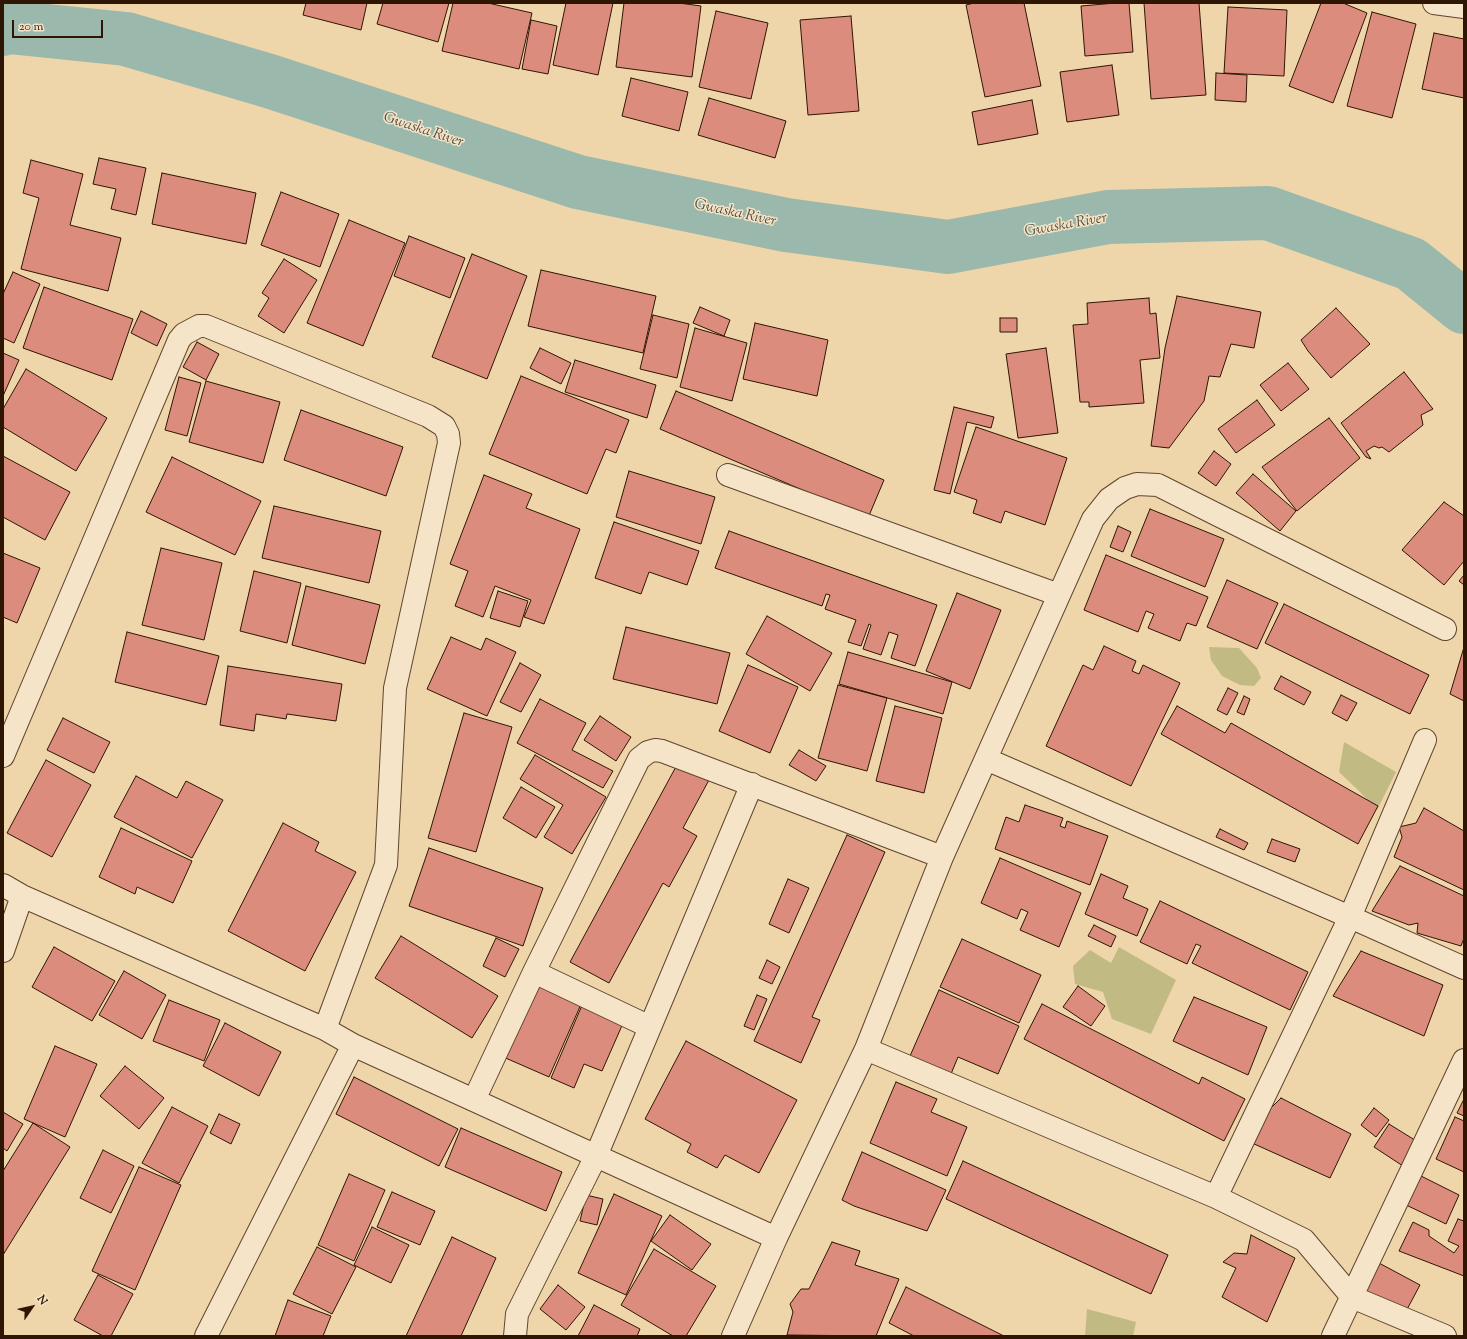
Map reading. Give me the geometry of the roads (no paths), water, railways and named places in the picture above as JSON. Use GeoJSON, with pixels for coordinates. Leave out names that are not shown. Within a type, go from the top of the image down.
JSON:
{"type":"FeatureCollection","features":[{"type":"Feature","properties":{"kind":"street"},"geometry":{"type":"LineString","coordinates":[[1434,3],[1464,7]]}},
{"type":"Feature","properties":{"kind":"street"},"geometry":{"type":"LineString","coordinates":[[3,756],[179,340],[184,334],[199,326],[206,326],[428,416],[444,426],[448,434],[449,443],[395,688],[386,865],[324,1029]]}},
{"type":"Feature","properties":{"kind":"street"},"geometry":{"type":"LineString","coordinates":[[728,475],[1059,596]]}},
{"type":"Feature","properties":{"kind":"street"},"geometry":{"type":"LineString","coordinates":[[733,1336],[776,1238],[866,1049],[942,857],[1093,519],[1109,499],[1126,488],[1137,484],[1158,485],[1445,629]]}},
{"type":"Feature","properties":{"kind":"street"},"geometry":{"type":"LineString","coordinates":[[1216,1197],[1350,917],[1425,740]]}},
{"type":"Feature","properties":{"kind":"street"},"geometry":{"type":"LineString","coordinates":[[474,1100],[534,972],[639,759],[643,755],[655,750],[662,751],[942,857]]}},
{"type":"Feature","properties":{"kind":"street"},"geometry":{"type":"LineString","coordinates":[[986,759],[1464,968]]}},
{"type":"Feature","properties":{"kind":"street"},"geometry":{"type":"LineString","coordinates":[[515,1336],[517,1314],[596,1156],[752,784]]}},
{"type":"Feature","properties":{"kind":"street"},"geometry":{"type":"LineString","coordinates":[[3,885],[22,896],[324,1029],[353,1045],[776,1238]]}},
{"type":"Feature","properties":{"kind":"street"},"geometry":{"type":"LineString","coordinates":[[3,951],[22,896]]}},
{"type":"Feature","properties":{"kind":"street"},"geometry":{"type":"LineString","coordinates":[[534,972],[650,1027]]}},
{"type":"Feature","properties":{"kind":"street"},"geometry":{"type":"LineString","coordinates":[[206,1336],[353,1045]]}},
{"type":"Feature","properties":{"kind":"street"},"geometry":{"type":"LineString","coordinates":[[866,1049],[1216,1197],[1304,1240],[1352,1297],[1445,1336]]}},
{"type":"Feature","properties":{"kind":"street"},"geometry":{"type":"LineString","coordinates":[[1333,1336],[1464,1060]]}},
{"type":"Feature","properties":{"kind":"waterway","name":"Gwaska River"},"geometry":{"type":"LineString","coordinates":[[3,29],[9,27],[126,39],[269,81],[578,182],[786,225],[948,247],[1108,217],[1268,213],[1411,264],[1464,307]]}}]}
